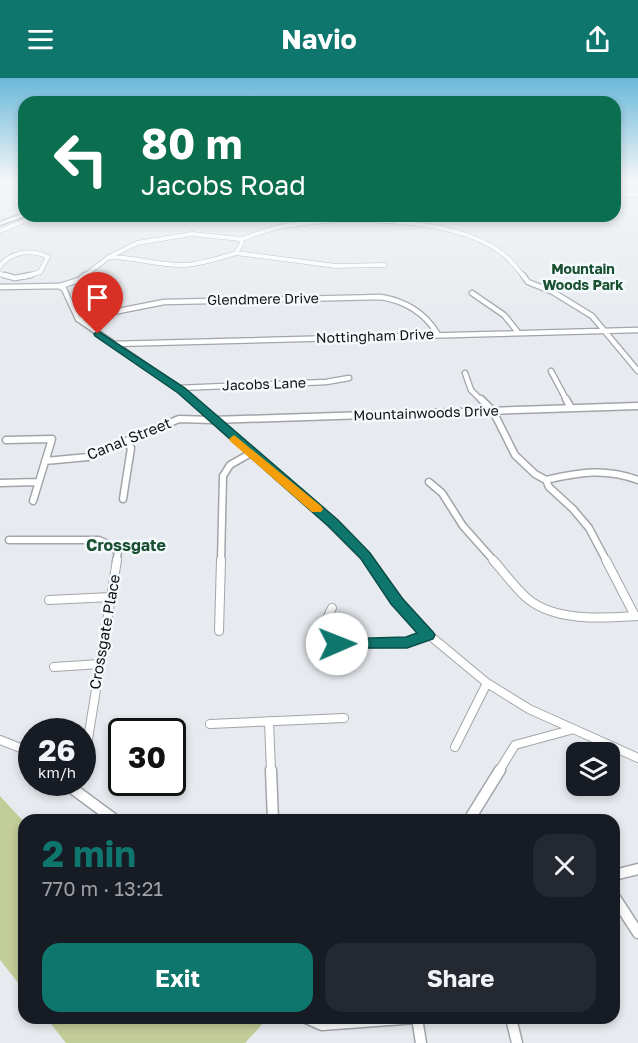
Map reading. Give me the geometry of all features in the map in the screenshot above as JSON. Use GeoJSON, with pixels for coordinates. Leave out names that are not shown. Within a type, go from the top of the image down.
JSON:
{"type":"FeatureCollection","features":[{"type":"Feature","properties":{"kind":"street"},"geometry":{"type":"LineString","coordinates":[[0,287],[59,286],[79,280],[109,257],[137,244],[178,236],[216,234],[241,239],[282,226]]}},
{"type":"Feature","properties":{"kind":"street"},"geometry":{"type":"LineString","coordinates":[[430,226],[473,237],[497,249],[510,259],[528,282],[578,305],[606,331],[638,371]]}},
{"type":"Feature","properties":{"kind":"street"},"geometry":{"type":"LineString","coordinates":[[236,253],[241,247],[241,239]]}},
{"type":"Feature","properties":{"kind":"street"},"geometry":{"type":"LineString","coordinates":[[0,266],[6,257],[14,254],[38,253],[48,256],[40,272],[20,278],[0,274]]}},
{"type":"Feature","properties":{"kind":"street"},"geometry":{"type":"LineString","coordinates":[[109,257],[129,256],[156,263],[185,265],[236,253],[336,266],[385,265]]}},
{"type":"Feature","properties":{"kind":"street"},"geometry":{"type":"LineString","coordinates":[[15,287],[20,278]]}},
{"type":"Feature","properties":{"kind":"street"},"geometry":{"type":"LineString","coordinates":[[59,286],[69,293],[73,314],[78,319],[178,388],[333,523],[360,550],[397,601],[428,635],[487,683],[529,709],[638,758]]}},
{"type":"Feature","properties":{"kind":"street"},"geometry":{"type":"LineString","coordinates":[[472,293],[504,315],[517,331]]}},
{"type":"Feature","properties":{"kind":"street","name":"Glendmere Drive"},"geometry":{"type":"LineString","coordinates":[[78,319],[164,302],[381,297],[398,300],[411,306],[432,324],[437,333]]}},
{"type":"Feature","properties":{"kind":"street","name":"Nottingham Drive"},"geometry":{"type":"LineString","coordinates":[[112,344],[437,333],[638,330]]}},
{"type":"Feature","properties":{"kind":"street"},"geometry":{"type":"LineString","coordinates":[[550,370],[571,408]]}},
{"type":"Feature","properties":{"kind":"street"},"geometry":{"type":"LineString","coordinates":[[429,482],[442,493],[463,526],[528,599],[538,606],[602,617],[637,616],[589,528],[573,509],[549,487],[546,480],[535,474],[515,455],[493,411],[471,390],[465,373]]}},
{"type":"Feature","properties":{"kind":"street","name":"Jacobs Lane"},"geometry":{"type":"LineString","coordinates":[[178,388],[326,382],[349,378]]}},
{"type":"Feature","properties":{"kind":"street","name":"Mountainwoods Drive"},"geometry":{"type":"LineString","coordinates":[[213,420],[638,406]]}},
{"type":"Feature","properties":{"kind":"street","name":"Canal Street"},"geometry":{"type":"LineString","coordinates":[[45,461],[83,458],[180,419],[213,420]]}},
{"type":"Feature","properties":{"kind":"street"},"geometry":{"type":"LineString","coordinates":[[6,440],[52,439],[33,501]]}},
{"type":"Feature","properties":{"kind":"street"},"geometry":{"type":"LineString","coordinates":[[123,499],[131,448],[126,442]]}},
{"type":"Feature","properties":{"kind":"street"},"geometry":{"type":"LineString","coordinates":[[219,631],[223,476],[234,461],[250,453]]}},
{"type":"Feature","properties":{"kind":"street"},"geometry":{"type":"LineString","coordinates":[[546,480],[586,470],[610,470],[638,480]]}},
{"type":"Feature","properties":{"kind":"street"},"geometry":{"type":"LineString","coordinates":[[0,483],[39,482]]}},
{"type":"Feature","properties":{"kind":"street","name":"Crossgate Place"},"geometry":{"type":"LineString","coordinates":[[9,540],[94,539],[109,542],[116,549],[118,556],[91,718]]}},
{"type":"Feature","properties":{"kind":"street"},"geometry":{"type":"LineString","coordinates":[[49,600],[111,597]]}},
{"type":"Feature","properties":{"kind":"street"},"geometry":{"type":"LineString","coordinates":[[332,608],[326,621],[327,634],[329,639],[337,644],[407,643],[428,635]]}},
{"type":"Feature","properties":{"kind":"street"},"geometry":{"type":"LineString","coordinates":[[54,667],[100,664]]}},
{"type":"Feature","properties":{"kind":"street"},"geometry":{"type":"LineString","coordinates":[[454,747],[487,683]]}},
{"type":"Feature","properties":{"kind":"street"},"geometry":{"type":"LineString","coordinates":[[210,724],[344,718]]}},
{"type":"Feature","properties":{"kind":"street"},"geometry":{"type":"LineString","coordinates":[[269,721],[273,814]]}},
{"type":"Feature","properties":{"kind":"street"},"geometry":{"type":"LineString","coordinates":[[472,814],[515,745],[574,729]]}},
{"type":"Feature","properties":{"kind":"street"},"geometry":{"type":"LineString","coordinates":[[0,740],[18,747]]}},
{"type":"Feature","properties":{"kind":"street"},"geometry":{"type":"LineString","coordinates":[[83,796],[107,814]]}},
{"type":"Feature","properties":{"kind":"street"},"geometry":{"type":"LineString","coordinates":[[620,874],[638,869]]}},
{"type":"Feature","properties":{"kind":"street"},"geometry":{"type":"LineString","coordinates":[[620,905],[638,933]]}},
{"type":"Feature","properties":{"kind":"street"},"geometry":{"type":"LineString","coordinates":[[320,1024],[342,1024]]}},
{"type":"Feature","properties":{"kind":"street"},"geometry":{"type":"LineString","coordinates":[[417,1024],[421,1043]]}},
{"type":"Feature","properties":{"kind":"street"},"geometry":{"type":"LineString","coordinates":[[512,1024],[517,1043]]}},
{"type":"Feature","properties":{"kind":"green space"},"geometry":{"type":"Polygon","coordinates":[[[0,796],[18,816],[18,982],[0,960],[0,796]]]}},
{"type":"Feature","properties":{"kind":"green space"},"geometry":{"type":"Polygon","coordinates":[[[51,1024],[262,1024],[245,1043],[66,1043],[51,1024]]]}},
{"type":"Feature","properties":{"kind":"slow traffic"},"geometry":{"type":"LineString","coordinates":[[234,439],[316,509]]}},
{"type":"Feature","properties":{"kind":"district","name":"Mountain Woods Park"},"geometry":{"type":"Point","coordinates":[583,278]}},
{"type":"Feature","properties":{"kind":"district","name":"Crossgate"},"geometry":{"type":"Point","coordinates":[126,545]}},
{"type":"Feature","properties":{"kind":"route"},"geometry":{"type":"LineString","coordinates":[[98,334],[182,390],[250,453],[333,523],[366,556],[397,601],[428,635],[407,643],[337,644]]}}]}
